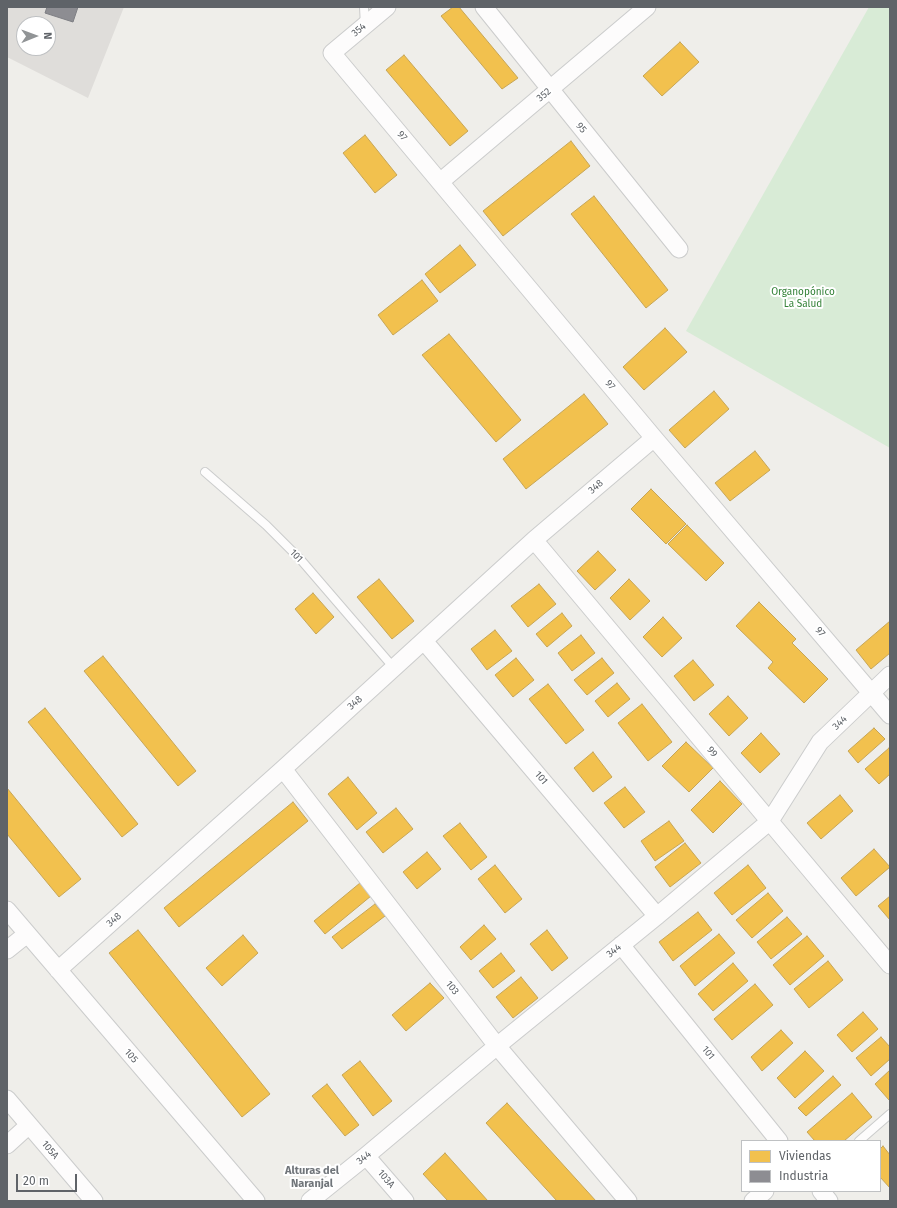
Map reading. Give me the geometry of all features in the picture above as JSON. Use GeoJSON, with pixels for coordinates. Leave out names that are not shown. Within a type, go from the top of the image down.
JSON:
{"type":"FeatureCollection","features":[{"type":"Feature","properties":{"kind":"street","name":"354"},"geometry":{"type":"LineString","coordinates":[[332,53],[387,7]]}},
{"type":"Feature","properties":{"kind":"street","name":"95"},"geometry":{"type":"LineString","coordinates":[[484,7],[679,249]]}},
{"type":"Feature","properties":{"kind":"street","name":"352"},"geometry":{"type":"LineString","coordinates":[[440,182],[646,7]]}},
{"type":"Feature","properties":{"kind":"street","name":"97"},"geometry":{"type":"LineString","coordinates":[[332,53],[654,438],[872,692],[890,715]]}},
{"type":"Feature","properties":{"kind":"street","name":"348"},"geometry":{"type":"LineString","coordinates":[[58,970],[283,769],[534,540],[654,438]]}},
{"type":"Feature","properties":{"kind":"street","name":"99"},"geometry":{"type":"LineString","coordinates":[[534,540],[890,965]]}},
{"type":"Feature","properties":{"kind":"street","name":"101"},"geometry":{"type":"LineString","coordinates":[[424,641],[657,916]]}},
{"type":"Feature","properties":{"kind":"street","name":"344"},"geometry":{"type":"LineString","coordinates":[[310,1201],[497,1046],[621,946],[770,821],[820,742],[890,675]]}},
{"type":"Feature","properties":{"kind":"street","name":"103"},"geometry":{"type":"LineString","coordinates":[[283,769],[497,1046],[628,1201]]}},
{"type":"Feature","properties":{"kind":"street","name":"105"},"geometry":{"type":"LineString","coordinates":[[7,910],[256,1201]]}},
{"type":"Feature","properties":{"kind":"street"},"geometry":{"type":"LineString","coordinates":[[7,950],[28,934]]}},
{"type":"Feature","properties":{"kind":"street","name":"101"},"geometry":{"type":"LineString","coordinates":[[621,946],[778,1140]]}},
{"type":"Feature","properties":{"kind":"street","name":"105A"},"geometry":{"type":"LineString","coordinates":[[7,1098],[94,1201]]}},
{"type":"Feature","properties":{"kind":"street"},"geometry":{"type":"LineString","coordinates":[[7,1146],[29,1125]]}},
{"type":"Feature","properties":{"kind":"street","name":"103A"},"geometry":{"type":"LineString","coordinates":[[366,1156],[405,1201]]}},
{"type":"Feature","properties":{"kind":"street"},"geometry":{"type":"LineString","coordinates":[[753,1201],[764,1192]]}},
{"type":"Feature","properties":{"kind":"street"},"geometry":{"type":"LineString","coordinates":[[822,1192],[829,1201]]}},
{"type":"Feature","properties":{"kind":"lane"},"geometry":{"type":"LineString","coordinates":[[364,7],[365,26]]}},
{"type":"Feature","properties":{"kind":"lane","name":"101"},"geometry":{"type":"LineString","coordinates":[[205,472],[266,525],[301,560],[394,668]]}},
{"type":"Feature","properties":{"kind":"lane"},"geometry":{"type":"LineString","coordinates":[[860,1140],[890,1114]]}},
{"type":"Feature","properties":{"kind":"shaded area"},"geometry":{"type":"Polygon","coordinates":[[[7,7],[124,7],[88,98],[7,57],[7,7]]]}},
{"type":"Feature","properties":{"kind":"green space","name":"Organopónico La Salud"},"geometry":{"type":"Polygon","coordinates":[[[869,7],[890,7],[890,448],[686,331],[869,7]]]}},
{"type":"Feature","properties":{"kind":"building: Viviendas"},"geometry":{"type":"Polygon","coordinates":[[[453,7],[459,7],[518,78],[502,89],[441,16],[453,7]]]}},
{"type":"Feature","properties":{"kind":"building: Viviendas"},"geometry":{"type":"Polygon","coordinates":[[[680,42],[699,62],[662,96],[643,76],[680,42]]]}},
{"type":"Feature","properties":{"kind":"building: Viviendas"},"geometry":{"type":"Polygon","coordinates":[[[404,55],[468,131],[450,146],[386,70],[404,55]]]}},
{"type":"Feature","properties":{"kind":"building: Viviendas"},"geometry":{"type":"Polygon","coordinates":[[[365,135],[397,175],[375,193],[343,153],[365,135]]]}},
{"type":"Feature","properties":{"kind":"building: Viviendas"},"geometry":{"type":"Polygon","coordinates":[[[571,141],[590,166],[503,236],[483,211],[571,141]]]}},
{"type":"Feature","properties":{"kind":"building: Viviendas"},"geometry":{"type":"Polygon","coordinates":[[[594,196],[668,290],[646,308],[571,214],[594,196]]]}},
{"type":"Feature","properties":{"kind":"building: Viviendas"},"geometry":{"type":"Polygon","coordinates":[[[460,245],[476,265],[440,293],[425,274],[460,245]]]}},
{"type":"Feature","properties":{"kind":"building: Viviendas"},"geometry":{"type":"Polygon","coordinates":[[[422,280],[438,301],[393,335],[378,315],[422,280]]]}},
{"type":"Feature","properties":{"kind":"building: Viviendas"},"geometry":{"type":"Polygon","coordinates":[[[665,328],[687,352],[644,390],[623,367],[665,328]]]}},
{"type":"Feature","properties":{"kind":"building: Viviendas"},"geometry":{"type":"Polygon","coordinates":[[[449,334],[521,420],[496,442],[422,355],[449,334]]]}},
{"type":"Feature","properties":{"kind":"building: Viviendas"},"geometry":{"type":"Polygon","coordinates":[[[714,391],[729,409],[685,448],[669,430],[714,391]]]}},
{"type":"Feature","properties":{"kind":"building: Viviendas"},"geometry":{"type":"Polygon","coordinates":[[[584,394],[608,424],[526,489],[503,459],[584,394]]]}},
{"type":"Feature","properties":{"kind":"building: Viviendas"},"geometry":{"type":"Polygon","coordinates":[[[755,451],[770,470],[730,501],[715,483],[755,451]]]}},
{"type":"Feature","properties":{"kind":"building: Viviendas"},"geometry":{"type":"Polygon","coordinates":[[[651,489],[686,524],[666,544],[631,509],[651,489]]]}},
{"type":"Feature","properties":{"kind":"building: Viviendas"},"geometry":{"type":"Polygon","coordinates":[[[687,525],[724,563],[706,581],[668,544],[687,525]]]}},
{"type":"Feature","properties":{"kind":"building: Viviendas"},"geometry":{"type":"Polygon","coordinates":[[[598,551],[616,570],[595,590],[577,571],[598,551]]]}},
{"type":"Feature","properties":{"kind":"building: Viviendas"},"geometry":{"type":"Polygon","coordinates":[[[379,579],[414,621],[392,639],[357,597],[379,579]]]}},
{"type":"Feature","properties":{"kind":"building: Viviendas"},"geometry":{"type":"Polygon","coordinates":[[[629,579],[650,601],[630,620],[610,598],[629,579]]]}},
{"type":"Feature","properties":{"kind":"building: Viviendas"},"geometry":{"type":"Polygon","coordinates":[[[539,584],[556,604],[528,627],[511,606],[539,584]]]}},
{"type":"Feature","properties":{"kind":"building: Viviendas"},"geometry":{"type":"Polygon","coordinates":[[[313,593],[334,617],[316,634],[295,609],[313,593]]]}},
{"type":"Feature","properties":{"kind":"building: Viviendas"},"geometry":{"type":"Polygon","coordinates":[[[759,602],[796,639],[792,643],[828,679],[804,703],[768,668],[773,662],[736,626],[759,602]]]}},
{"type":"Feature","properties":{"kind":"building: Viviendas"},"geometry":{"type":"Polygon","coordinates":[[[562,613],[572,626],[547,647],[536,634],[562,613]]]}},
{"type":"Feature","properties":{"kind":"building: Viviendas"},"geometry":{"type":"Polygon","coordinates":[[[663,617],[682,638],[662,657],[643,637],[663,617]]]}},
{"type":"Feature","properties":{"kind":"building: Viviendas"},"geometry":{"type":"Polygon","coordinates":[[[890,621],[890,653],[871,669],[856,650],[890,621]]]}},
{"type":"Feature","properties":{"kind":"building: Viviendas"},"geometry":{"type":"Polygon","coordinates":[[[495,630],[512,651],[487,670],[471,649],[495,630]]]}},
{"type":"Feature","properties":{"kind":"building: Viviendas"},"geometry":{"type":"Polygon","coordinates":[[[581,635],[595,653],[572,671],[558,653],[581,635]]]}},
{"type":"Feature","properties":{"kind":"building: Viviendas"},"geometry":{"type":"Polygon","coordinates":[[[103,656],[196,771],[178,786],[84,671],[103,656]]]}},
{"type":"Feature","properties":{"kind":"building: Viviendas"},"geometry":{"type":"Polygon","coordinates":[[[516,658],[534,680],[513,697],[495,675],[516,658]]]}},
{"type":"Feature","properties":{"kind":"building: Viviendas"},"geometry":{"type":"Polygon","coordinates":[[[602,658],[614,673],[587,695],[574,680],[602,658]]]}},
{"type":"Feature","properties":{"kind":"building: Viviendas"},"geometry":{"type":"Polygon","coordinates":[[[693,660],[714,685],[694,701],[674,676],[693,660]]]}},
{"type":"Feature","properties":{"kind":"building: Viviendas"},"geometry":{"type":"Polygon","coordinates":[[[617,683],[630,699],[608,717],[595,701],[617,683]]]}},
{"type":"Feature","properties":{"kind":"building: Viviendas"},"geometry":{"type":"Polygon","coordinates":[[[548,684],[584,730],[566,744],[529,699],[548,684]]]}},
{"type":"Feature","properties":{"kind":"building: Viviendas"},"geometry":{"type":"Polygon","coordinates":[[[728,696],[748,718],[729,736],[709,714],[728,696]]]}},
{"type":"Feature","properties":{"kind":"building: Viviendas"},"geometry":{"type":"Polygon","coordinates":[[[642,704],[672,742],[648,761],[618,723],[642,704]]]}},
{"type":"Feature","properties":{"kind":"building: Viviendas"},"geometry":{"type":"Polygon","coordinates":[[[45,708],[138,824],[122,837],[28,722],[45,708]]]}},
{"type":"Feature","properties":{"kind":"building: Viviendas"},"geometry":{"type":"Polygon","coordinates":[[[874,728],[885,739],[858,763],[848,751],[874,728]]]}},
{"type":"Feature","properties":{"kind":"building: Viviendas"},"geometry":{"type":"Polygon","coordinates":[[[761,733],[780,754],[760,773],[741,753],[761,733]]]}},
{"type":"Feature","properties":{"kind":"building: Viviendas"},"geometry":{"type":"Polygon","coordinates":[[[686,742],[713,768],[689,792],[662,766],[686,742]]]}},
{"type":"Feature","properties":{"kind":"building: Viviendas"},"geometry":{"type":"Polygon","coordinates":[[[889,748],[890,774],[879,784],[865,769],[889,748]]]}},
{"type":"Feature","properties":{"kind":"building: Viviendas"},"geometry":{"type":"Polygon","coordinates":[[[593,752],[612,777],[593,792],[574,768],[593,752]]]}},
{"type":"Feature","properties":{"kind":"building: Viviendas"},"geometry":{"type":"Polygon","coordinates":[[[348,777],[377,813],[357,830],[328,794],[348,777]]]}},
{"type":"Feature","properties":{"kind":"building: Viviendas"},"geometry":{"type":"Polygon","coordinates":[[[720,781],[742,804],[713,833],[691,810],[720,781]]]}},
{"type":"Feature","properties":{"kind":"building: Viviendas"},"geometry":{"type":"Polygon","coordinates":[[[625,787],[645,812],[624,828],[604,803],[625,787]]]}},
{"type":"Feature","properties":{"kind":"building: Viviendas"},"geometry":{"type":"Polygon","coordinates":[[[7,788],[81,879],[59,897],[7,834],[7,788]]]}},
{"type":"Feature","properties":{"kind":"building: Viviendas"},"geometry":{"type":"Polygon","coordinates":[[[840,795],[853,811],[821,839],[807,823],[840,795]]]}},
{"type":"Feature","properties":{"kind":"building: Viviendas"},"geometry":{"type":"Polygon","coordinates":[[[293,802],[308,821],[179,927],[164,908],[293,802]]]}},
{"type":"Feature","properties":{"kind":"building: Viviendas"},"geometry":{"type":"Polygon","coordinates":[[[396,808],[413,829],[383,853],[366,832],[396,808]]]}},
{"type":"Feature","properties":{"kind":"building: Viviendas"},"geometry":{"type":"Polygon","coordinates":[[[669,821],[684,841],[655,861],[641,841],[669,821]]]}},
{"type":"Feature","properties":{"kind":"building: Viviendas"},"geometry":{"type":"Polygon","coordinates":[[[460,823],[487,857],[471,870],[443,836],[460,823]]]}},
{"type":"Feature","properties":{"kind":"building: Viviendas"},"geometry":{"type":"Polygon","coordinates":[[[685,843],[701,863],[670,887],[655,867],[685,843]]]}},
{"type":"Feature","properties":{"kind":"building: Viviendas"},"geometry":{"type":"Polygon","coordinates":[[[874,849],[890,867],[856,896],[841,878],[874,849]]]}},
{"type":"Feature","properties":{"kind":"building: Viviendas"},"geometry":{"type":"Polygon","coordinates":[[[427,852],[441,869],[417,889],[403,872],[427,852]]]}},
{"type":"Feature","properties":{"kind":"building: Viviendas"},"geometry":{"type":"Polygon","coordinates":[[[495,865],[522,899],[505,913],[478,879],[495,865]]]}},
{"type":"Feature","properties":{"kind":"building: Viviendas"},"geometry":{"type":"Polygon","coordinates":[[[748,865],[766,888],[732,915],[714,893],[748,865]]]}},
{"type":"Feature","properties":{"kind":"building: Viviendas"},"geometry":{"type":"Polygon","coordinates":[[[360,883],[371,896],[325,934],[314,921],[360,883]]]}},
{"type":"Feature","properties":{"kind":"building: Viviendas"},"geometry":{"type":"Polygon","coordinates":[[[768,893],[783,911],[752,938],[736,920],[768,893]]]}},
{"type":"Feature","properties":{"kind":"building: Viviendas"},"geometry":{"type":"Polygon","coordinates":[[[890,896],[890,920],[878,906],[890,896]]]}},
{"type":"Feature","properties":{"kind":"building: Viviendas"},"geometry":{"type":"Polygon","coordinates":[[[375,904],[385,916],[342,949],[332,937],[375,904]]]}},
{"type":"Feature","properties":{"kind":"building: Viviendas"},"geometry":{"type":"Polygon","coordinates":[[[698,912],[712,930],[673,961],[659,942],[698,912]]]}},
{"type":"Feature","properties":{"kind":"building: Viviendas"},"geometry":{"type":"Polygon","coordinates":[[[787,917],[802,934],[771,959],[757,942],[787,917]]]}},
{"type":"Feature","properties":{"kind":"building: Viviendas"},"geometry":{"type":"Polygon","coordinates":[[[484,925],[496,939],[471,960],[460,947],[484,925]]]}},
{"type":"Feature","properties":{"kind":"building: Viviendas"},"geometry":{"type":"Polygon","coordinates":[[[138,930],[270,1094],[242,1117],[109,953],[138,930]]]}},
{"type":"Feature","properties":{"kind":"building: Viviendas"},"geometry":{"type":"Polygon","coordinates":[[[547,930],[568,958],[552,971],[530,944],[547,930]]]}},
{"type":"Feature","properties":{"kind":"building: Viviendas"},"geometry":{"type":"Polygon","coordinates":[[[719,934],[735,953],[695,986],[680,966],[719,934]]]}},
{"type":"Feature","properties":{"kind":"building: Viviendas"},"geometry":{"type":"Polygon","coordinates":[[[243,935],[258,953],[222,986],[206,968],[243,935]]]}},
{"type":"Feature","properties":{"kind":"building: Viviendas"},"geometry":{"type":"Polygon","coordinates":[[[807,936],[824,956],[790,985],[773,965],[807,936]]]}},
{"type":"Feature","properties":{"kind":"building: Viviendas"},"geometry":{"type":"Polygon","coordinates":[[[501,953],[515,971],[493,988],[479,971],[501,953]]]}},
{"type":"Feature","properties":{"kind":"building: Viviendas"},"geometry":{"type":"Polygon","coordinates":[[[828,961],[843,980],[809,1008],[794,989],[828,961]]]}},
{"type":"Feature","properties":{"kind":"building: Viviendas"},"geometry":{"type":"Polygon","coordinates":[[[733,963],[748,981],[713,1011],[698,994],[733,963]]]}},
{"type":"Feature","properties":{"kind":"building: Viviendas"},"geometry":{"type":"Polygon","coordinates":[[[521,977],[538,998],[513,1018],[496,997],[521,977]]]}},
{"type":"Feature","properties":{"kind":"building: Viviendas"},"geometry":{"type":"Polygon","coordinates":[[[430,983],[444,998],[406,1031],[392,1015],[430,983]]]}},
{"type":"Feature","properties":{"kind":"building: Viviendas"},"geometry":{"type":"Polygon","coordinates":[[[755,984],[773,1005],[732,1040],[714,1019],[755,984]]]}},
{"type":"Feature","properties":{"kind":"building: Viviendas"},"geometry":{"type":"Polygon","coordinates":[[[863,1012],[878,1029],[852,1052],[837,1035],[863,1012]]]}},
{"type":"Feature","properties":{"kind":"building: Viviendas"},"geometry":{"type":"Polygon","coordinates":[[[781,1030],[793,1043],[762,1071],[751,1057],[781,1030]]]}},
{"type":"Feature","properties":{"kind":"building: Viviendas"},"geometry":{"type":"Polygon","coordinates":[[[881,1037],[890,1047],[890,1059],[871,1076],[856,1058],[881,1037]]]}},
{"type":"Feature","properties":{"kind":"building: Viviendas"},"geometry":{"type":"Polygon","coordinates":[[[805,1051],[824,1071],[795,1098],[777,1078],[805,1051]]]}},
{"type":"Feature","properties":{"kind":"building: Viviendas"},"geometry":{"type":"Polygon","coordinates":[[[360,1061],[392,1101],[373,1116],[342,1075],[360,1061]]]}},
{"type":"Feature","properties":{"kind":"building: Viviendas"},"geometry":{"type":"Polygon","coordinates":[[[890,1070],[890,1100],[889,1100],[875,1084],[890,1070]]]}},
{"type":"Feature","properties":{"kind":"building: Viviendas"},"geometry":{"type":"Polygon","coordinates":[[[833,1076],[841,1085],[806,1116],[798,1108],[833,1076]]]}},
{"type":"Feature","properties":{"kind":"building: Viviendas"},"geometry":{"type":"Polygon","coordinates":[[[327,1084],[359,1125],[345,1136],[312,1096],[327,1084]]]}},
{"type":"Feature","properties":{"kind":"building: Viviendas"},"geometry":{"type":"Polygon","coordinates":[[[852,1093],[872,1117],[845,1140],[814,1140],[807,1132],[852,1093]]]}},
{"type":"Feature","properties":{"kind":"building: Viviendas"},"geometry":{"type":"Polygon","coordinates":[[[507,1103],[596,1201],[557,1201],[486,1123],[507,1103]]]}},
{"type":"Feature","properties":{"kind":"building: Viviendas"},"geometry":{"type":"Polygon","coordinates":[[[883,1146],[890,1155],[890,1188],[881,1178],[881,1148],[883,1146]]]}},
{"type":"Feature","properties":{"kind":"building: Viviendas"},"geometry":{"type":"Polygon","coordinates":[[[445,1153],[488,1201],[448,1201],[423,1174],[445,1153]]]}},
{"type":"Feature","properties":{"kind":"building: Industria"},"geometry":{"type":"Polygon","coordinates":[[[47,7],[78,7],[73,22],[45,13],[47,7]]]}},
{"type":"Feature","properties":{"kind":"district","name":"Alturas del Naranjal"},"geometry":{"type":"Point","coordinates":[312,1177]}}]}
